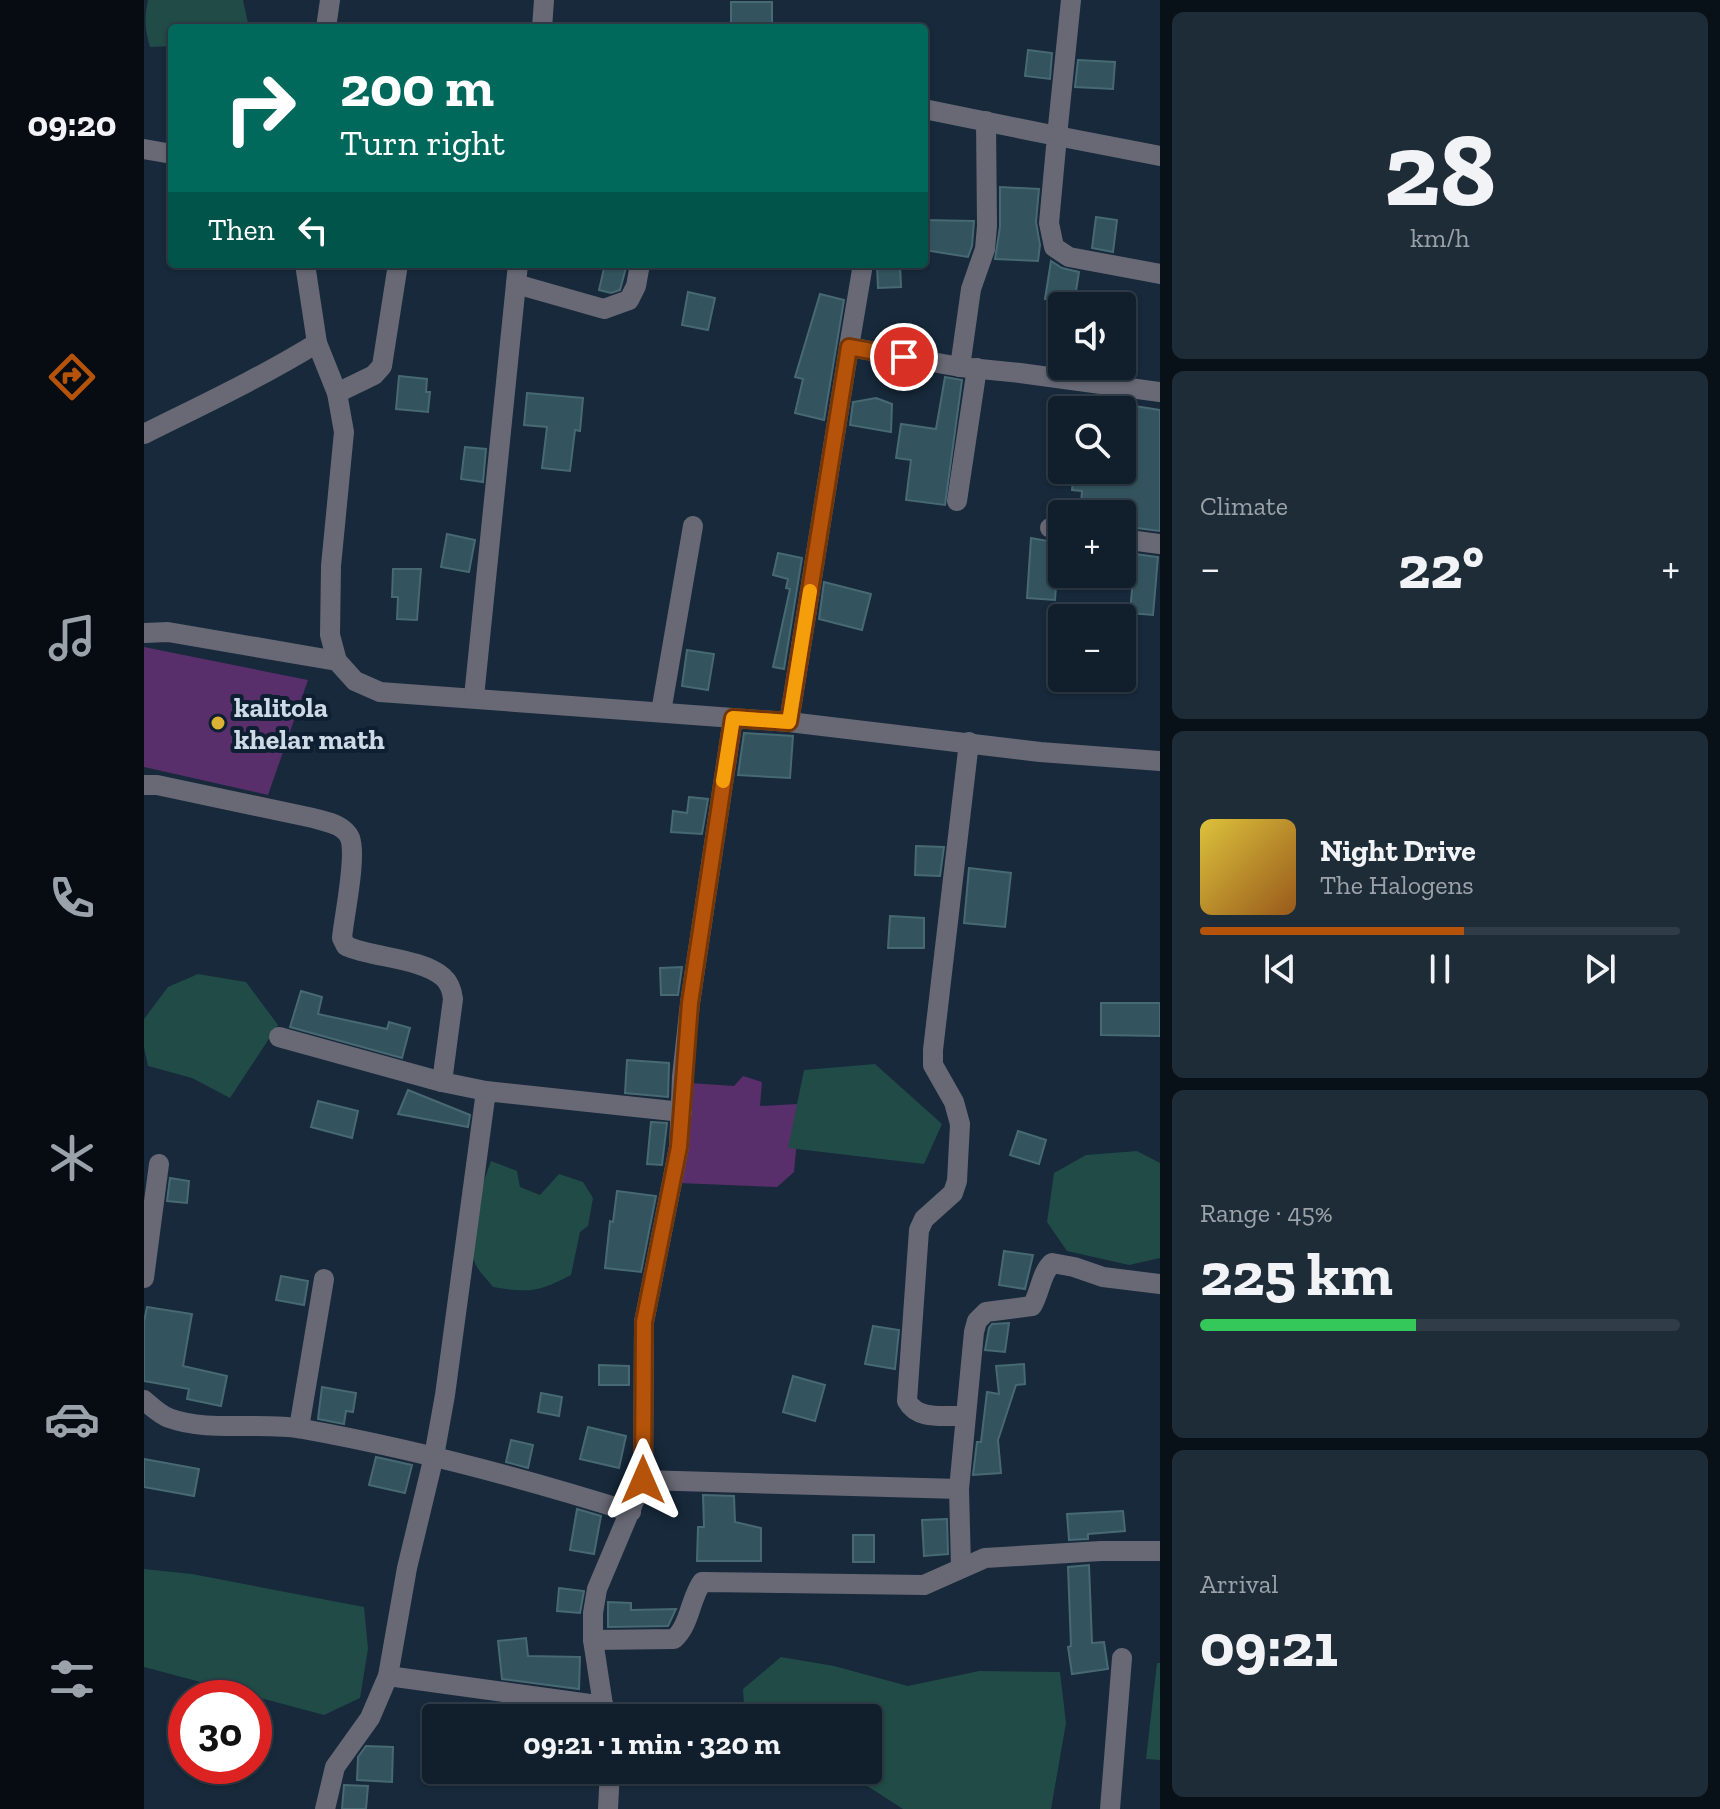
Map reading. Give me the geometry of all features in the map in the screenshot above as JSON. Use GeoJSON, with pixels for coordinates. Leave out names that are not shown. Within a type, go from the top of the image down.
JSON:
{"type":"FeatureCollection","features":[{"type":"Feature","properties":{"kind":"street"},"geometry":{"type":"LineString","coordinates":[[327,24],[330,0]]}},
{"type":"Feature","properties":{"kind":"street"},"geometry":{"type":"LineString","coordinates":[[542,24],[544,0]]}},
{"type":"Feature","properties":{"kind":"street"},"geometry":{"type":"LineString","coordinates":[[1071,0],[1049,223],[1054,247],[1069,257],[1160,274]]}},
{"type":"Feature","properties":{"kind":"street"},"geometry":{"type":"LineString","coordinates":[[928,110],[1160,156]]}},
{"type":"Feature","properties":{"kind":"street"},"geometry":{"type":"LineString","coordinates":[[957,501],[971,289],[985,249],[986,121]]}},
{"type":"Feature","properties":{"kind":"street"},"geometry":{"type":"LineString","coordinates":[[144,149],[168,153]]}},
{"type":"Feature","properties":{"kind":"street"},"geometry":{"type":"LineString","coordinates":[[306,268],[317,343],[337,393],[344,432],[331,566],[330,635],[337,661],[355,681],[380,692],[789,722],[1040,752],[1160,761]]}},
{"type":"Feature","properties":{"kind":"street"},"geometry":{"type":"LineString","coordinates":[[337,393],[367,379],[382,366],[397,268]]}},
{"type":"Feature","properties":{"kind":"street"},"geometry":{"type":"LineString","coordinates":[[474,697],[517,274],[604,309],[629,300],[639,268]]}},
{"type":"Feature","properties":{"kind":"street"},"geometry":{"type":"LineString","coordinates":[[789,722],[862,268]]}},
{"type":"Feature","properties":{"kind":"street"},"geometry":{"type":"LineString","coordinates":[[144,434],[283,364],[317,343]]}},
{"type":"Feature","properties":{"kind":"street"},"geometry":{"type":"LineString","coordinates":[[849,347],[968,368],[1160,392]]}},
{"type":"Feature","properties":{"kind":"street"},"geometry":{"type":"LineString","coordinates":[[661,712],[693,526]]}},
{"type":"Feature","properties":{"kind":"street"},"geometry":{"type":"LineString","coordinates":[[1136,541],[1160,544]]}},
{"type":"Feature","properties":{"kind":"street"},"geometry":{"type":"LineString","coordinates":[[144,633],[168,632],[337,661]]}},
{"type":"Feature","properties":{"kind":"street"},"geometry":{"type":"LineString","coordinates":[[604,1704],[593,1640],[593,1613],[597,1589],[643,1480],[644,1322],[679,1147],[690,1003],[733,718]]}},
{"type":"Feature","properties":{"kind":"street"},"geometry":{"type":"LineString","coordinates":[[964,1416],[923,1415],[912,1410],[907,1401],[919,1230],[924,1219],[953,1193],[957,1181],[960,1124],[954,1102],[933,1065],[933,1050],[969,742]]}},
{"type":"Feature","properties":{"kind":"street"},"geometry":{"type":"LineString","coordinates":[[144,785],[157,785],[338,825],[349,837],[352,855],[342,938],[346,946],[425,967],[443,977],[451,987],[453,999],[442,1082]]}},
{"type":"Feature","properties":{"kind":"street"},"geometry":{"type":"LineString","coordinates":[[279,1037],[486,1091],[682,1112]]}},
{"type":"Feature","properties":{"kind":"street"},"geometry":{"type":"LineString","coordinates":[[325,1809],[335,1767],[370,1718],[388,1676],[407,1568],[434,1456],[447,1380],[486,1091]]}},
{"type":"Feature","properties":{"kind":"street"},"geometry":{"type":"LineString","coordinates":[[144,1278],[159,1164]]}},
{"type":"Feature","properties":{"kind":"street"},"geometry":{"type":"LineString","coordinates":[[961,1567],[959,1489],[964,1416],[977,1321],[986,1312],[1032,1306],[1039,1295],[1047,1267],[1052,1263],[1103,1277],[1160,1284]]}},
{"type":"Feature","properties":{"kind":"street"},"geometry":{"type":"LineString","coordinates":[[299,1428],[324,1279]]}},
{"type":"Feature","properties":{"kind":"street"},"geometry":{"type":"LineString","coordinates":[[144,1400],[168,1418],[210,1425],[299,1428],[434,1456],[542,1484],[631,1512]]}},
{"type":"Feature","properties":{"kind":"street"},"geometry":{"type":"LineString","coordinates":[[643,1480],[959,1489]]}},
{"type":"Feature","properties":{"kind":"street"},"geometry":{"type":"LineString","coordinates":[[593,1640],[674,1639],[681,1632],[692,1596],[702,1582],[924,1585],[985,1558],[1160,1551]]}},
{"type":"Feature","properties":{"kind":"street"},"geometry":{"type":"LineString","coordinates":[[1110,1809],[1122,1658]]}},
{"type":"Feature","properties":{"kind":"street"},"geometry":{"type":"LineString","coordinates":[[388,1676],[557,1704]]}},
{"type":"Feature","properties":{"kind":"street"},"geometry":{"type":"LineString","coordinates":[[608,1809],[609,1784]]}},
{"type":"Feature","properties":{"kind":"shaded area"},"geometry":{"type":"Polygon","coordinates":[[[148,0],[243,0],[248,24],[168,24],[168,46],[150,47],[146,13],[148,0]]]}},
{"type":"Feature","properties":{"kind":"shaded area","name":"kalitola khelar math"},"geometry":{"type":"Polygon","coordinates":[[[144,647],[308,680],[268,795],[144,767],[144,647]]]}},
{"type":"Feature","properties":{"kind":"shaded area"},"geometry":{"type":"Polygon","coordinates":[[[198,974],[246,982],[278,1025],[230,1098],[192,1078],[148,1066],[144,1019],[168,987],[198,974]]]}},
{"type":"Feature","properties":{"kind":"shaded area"},"geometry":{"type":"Polygon","coordinates":[[[875,1064],[942,1124],[924,1164],[788,1148],[804,1070],[875,1064]]]}},
{"type":"Feature","properties":{"kind":"shaded area"},"geometry":{"type":"Polygon","coordinates":[[[743,1076],[762,1082],[760,1106],[797,1104],[799,1118],[794,1172],[777,1187],[678,1183],[690,1083],[734,1086],[743,1076]]]}},
{"type":"Feature","properties":{"kind":"shaded area"},"geometry":{"type":"Polygon","coordinates":[[[1137,1151],[1160,1163],[1160,1258],[1129,1265],[1067,1251],[1047,1222],[1054,1173],[1086,1155],[1137,1151]]]}},
{"type":"Feature","properties":{"kind":"shaded area"},"geometry":{"type":"Polygon","coordinates":[[[491,1161],[517,1171],[520,1187],[540,1195],[559,1174],[583,1182],[593,1198],[588,1226],[580,1232],[571,1275],[542,1288],[516,1290],[493,1287],[479,1270],[473,1257],[473,1230],[491,1161]]]}},
{"type":"Feature","properties":{"kind":"shaded area"},"geometry":{"type":"Polygon","coordinates":[[[144,1569],[192,1574],[364,1607],[368,1649],[360,1698],[324,1715],[272,1701],[272,1680],[193,1680],[144,1667],[144,1569]]]}},
{"type":"Feature","properties":{"kind":"shaded area"},"geometry":{"type":"Polygon","coordinates":[[[781,1657],[834,1666],[908,1686],[979,1671],[1060,1672],[1066,1723],[1051,1809],[903,1809],[864,1784],[882,1784],[882,1704],[744,1704],[743,1689],[781,1657]]]}},
{"type":"Feature","properties":{"kind":"shaded area"},"geometry":{"type":"Polygon","coordinates":[[[1157,1663],[1160,1663],[1160,1760],[1146,1759],[1157,1663]]]}},
{"type":"Feature","properties":{"kind":"building"},"geometry":{"type":"Polygon","coordinates":[[[731,2],[772,2],[772,24],[731,24],[731,2]]]}},
{"type":"Feature","properties":{"kind":"building"},"geometry":{"type":"Polygon","coordinates":[[[1028,50],[1052,53],[1050,79],[1025,76],[1028,50]]]}},
{"type":"Feature","properties":{"kind":"building"},"geometry":{"type":"Polygon","coordinates":[[[1078,60],[1115,62],[1113,89],[1075,87],[1078,60]]]}},
{"type":"Feature","properties":{"kind":"building"},"geometry":{"type":"Polygon","coordinates":[[[1000,187],[1039,189],[1036,222],[1040,245],[1038,261],[995,259],[1000,227],[1000,187]]]}},
{"type":"Feature","properties":{"kind":"building"},"geometry":{"type":"Polygon","coordinates":[[[1096,217],[1117,220],[1113,252],[1092,248],[1096,217]]]}},
{"type":"Feature","properties":{"kind":"building"},"geometry":{"type":"Polygon","coordinates":[[[928,220],[974,221],[968,257],[928,251],[928,220]]]}},
{"type":"Feature","properties":{"kind":"building"},"geometry":{"type":"Polygon","coordinates":[[[1051,261],[1062,268],[1079,272],[1076,292],[1048,292],[1048,300],[1045,299],[1051,261]]]}},
{"type":"Feature","properties":{"kind":"building"},"geometry":{"type":"Polygon","coordinates":[[[604,268],[626,268],[620,290],[611,293],[599,290],[604,268]]]}},
{"type":"Feature","properties":{"kind":"building"},"geometry":{"type":"Polygon","coordinates":[[[877,268],[900,268],[901,287],[878,288],[877,268]]]}},
{"type":"Feature","properties":{"kind":"building"},"geometry":{"type":"Polygon","coordinates":[[[688,292],[715,298],[708,330],[682,325],[688,292]]]}},
{"type":"Feature","properties":{"kind":"building"},"geometry":{"type":"Polygon","coordinates":[[[820,294],[844,300],[824,420],[795,413],[803,379],[795,377],[820,294]]]}},
{"type":"Feature","properties":{"kind":"building"},"geometry":{"type":"Polygon","coordinates":[[[399,376],[427,379],[426,392],[430,392],[428,412],[396,409],[399,376]]]}},
{"type":"Feature","properties":{"kind":"building"},"geometry":{"type":"Polygon","coordinates":[[[945,377],[962,380],[945,505],[906,500],[911,460],[896,458],[901,424],[936,429],[945,377]]]}},
{"type":"Feature","properties":{"kind":"building"},"geometry":{"type":"Polygon","coordinates":[[[527,393],[583,398],[580,431],[575,430],[570,471],[542,468],[547,427],[524,425],[527,393]]]}},
{"type":"Feature","properties":{"kind":"building"},"geometry":{"type":"Polygon","coordinates":[[[876,398],[892,404],[891,432],[850,425],[853,402],[876,398]]]}},
{"type":"Feature","properties":{"kind":"building"},"geometry":{"type":"Polygon","coordinates":[[[1136,406],[1160,410],[1160,531],[1137,528],[1136,500],[1081,500],[1082,491],[1072,490],[1073,484],[1136,484],[1136,406]]]}},
{"type":"Feature","properties":{"kind":"building"},"geometry":{"type":"Polygon","coordinates":[[[465,447],[486,449],[483,482],[461,479],[465,447]]]}},
{"type":"Feature","properties":{"kind":"building"},"geometry":{"type":"Polygon","coordinates":[[[447,534],[475,540],[469,572],[441,567],[447,534]]]}},
{"type":"Feature","properties":{"kind":"building"},"geometry":{"type":"Polygon","coordinates":[[[1031,538],[1048,541],[1048,588],[1056,588],[1055,600],[1027,598],[1031,538]]]}},
{"type":"Feature","properties":{"kind":"building"},"geometry":{"type":"Polygon","coordinates":[[[778,553],[802,558],[784,669],[773,667],[790,589],[786,588],[788,579],[773,575],[778,553]]]}},
{"type":"Feature","properties":{"kind":"building"},"geometry":{"type":"Polygon","coordinates":[[[1136,554],[1158,557],[1153,615],[1136,614],[1136,604],[1131,604],[1132,588],[1136,588],[1136,554]]]}},
{"type":"Feature","properties":{"kind":"building"},"geometry":{"type":"Polygon","coordinates":[[[393,569],[421,569],[417,620],[397,619],[398,597],[392,597],[393,569]]]}},
{"type":"Feature","properties":{"kind":"building"},"geometry":{"type":"Polygon","coordinates":[[[824,582],[871,594],[862,630],[819,619],[824,582]]]}},
{"type":"Feature","properties":{"kind":"building"},"geometry":{"type":"Polygon","coordinates":[[[687,650],[714,654],[708,690],[682,686],[687,650]]]}},
{"type":"Feature","properties":{"kind":"building"},"geometry":{"type":"Polygon","coordinates":[[[744,733],[793,736],[790,778],[738,775],[744,733]]]}},
{"type":"Feature","properties":{"kind":"building"},"geometry":{"type":"Polygon","coordinates":[[[689,797],[708,799],[702,834],[671,832],[673,811],[687,813],[689,797]]]}},
{"type":"Feature","properties":{"kind":"building"},"geometry":{"type":"Polygon","coordinates":[[[916,846],[944,847],[940,876],[915,875],[916,846]]]}},
{"type":"Feature","properties":{"kind":"building"},"geometry":{"type":"Polygon","coordinates":[[[969,868],[1011,873],[1005,927],[964,923],[969,868]]]}},
{"type":"Feature","properties":{"kind":"building"},"geometry":{"type":"Polygon","coordinates":[[[890,916],[924,918],[924,948],[888,948],[890,916]]]}},
{"type":"Feature","properties":{"kind":"building"},"geometry":{"type":"Polygon","coordinates":[[[682,967],[678,995],[661,995],[660,968],[682,967]]]}},
{"type":"Feature","properties":{"kind":"building"},"geometry":{"type":"Polygon","coordinates":[[[301,991],[322,997],[318,1014],[387,1029],[389,1022],[410,1028],[402,1058],[290,1027],[301,991]]]}},
{"type":"Feature","properties":{"kind":"building"},"geometry":{"type":"Polygon","coordinates":[[[1101,1003],[1160,1003],[1160,1036],[1101,1035],[1101,1003]]]}},
{"type":"Feature","properties":{"kind":"building"},"geometry":{"type":"Polygon","coordinates":[[[627,1060],[669,1063],[668,1097],[625,1093],[627,1060]]]}},
{"type":"Feature","properties":{"kind":"building"},"geometry":{"type":"Polygon","coordinates":[[[408,1090],[470,1115],[468,1127],[398,1114],[408,1090]]]}},
{"type":"Feature","properties":{"kind":"building"},"geometry":{"type":"Polygon","coordinates":[[[318,1101],[358,1111],[352,1138],[311,1127],[318,1101]]]}},
{"type":"Feature","properties":{"kind":"building"},"geometry":{"type":"Polygon","coordinates":[[[651,1122],[667,1123],[662,1165],[647,1164],[651,1122]]]}},
{"type":"Feature","properties":{"kind":"building"},"geometry":{"type":"Polygon","coordinates":[[[1018,1131],[1046,1140],[1039,1164],[1010,1155],[1018,1131]]]}},
{"type":"Feature","properties":{"kind":"building"},"geometry":{"type":"Polygon","coordinates":[[[170,1178],[189,1181],[187,1203],[167,1201],[170,1178]]]}},
{"type":"Feature","properties":{"kind":"building"},"geometry":{"type":"Polygon","coordinates":[[[617,1191],[656,1196],[641,1272],[605,1268],[617,1191]]]}},
{"type":"Feature","properties":{"kind":"building"},"geometry":{"type":"Polygon","coordinates":[[[1004,1251],[1033,1255],[1025,1289],[999,1285],[1004,1251]]]}},
{"type":"Feature","properties":{"kind":"building"},"geometry":{"type":"Polygon","coordinates":[[[281,1276],[308,1281],[304,1305],[276,1300],[281,1276]]]}},
{"type":"Feature","properties":{"kind":"building"},"geometry":{"type":"Polygon","coordinates":[[[147,1307],[192,1314],[183,1366],[227,1376],[221,1406],[187,1399],[189,1389],[144,1381],[147,1307]]]}},
{"type":"Feature","properties":{"kind":"building"},"geometry":{"type":"Polygon","coordinates":[[[1009,1323],[1005,1352],[985,1350],[992,1324],[1009,1323]]]}},
{"type":"Feature","properties":{"kind":"building"},"geometry":{"type":"Polygon","coordinates":[[[873,1326],[899,1330],[895,1369],[865,1364],[873,1326]]]}},
{"type":"Feature","properties":{"kind":"building"},"geometry":{"type":"Polygon","coordinates":[[[1024,1364],[1025,1384],[1016,1385],[998,1440],[1001,1473],[973,1475],[987,1392],[999,1394],[996,1366],[1024,1364]]]}},
{"type":"Feature","properties":{"kind":"building"},"geometry":{"type":"Polygon","coordinates":[[[599,1365],[629,1366],[629,1385],[599,1385],[599,1365]]]}},
{"type":"Feature","properties":{"kind":"building"},"geometry":{"type":"Polygon","coordinates":[[[793,1376],[825,1385],[815,1421],[783,1412],[793,1376]]]}},
{"type":"Feature","properties":{"kind":"building"},"geometry":{"type":"Polygon","coordinates":[[[322,1387],[356,1393],[353,1412],[346,1411],[344,1424],[318,1419],[322,1387]]]}},
{"type":"Feature","properties":{"kind":"building"},"geometry":{"type":"Polygon","coordinates":[[[541,1393],[562,1397],[559,1416],[538,1412],[541,1393]]]}},
{"type":"Feature","properties":{"kind":"building"},"geometry":{"type":"Polygon","coordinates":[[[588,1427],[626,1436],[619,1468],[580,1459],[588,1427]]]}},
{"type":"Feature","properties":{"kind":"building"},"geometry":{"type":"Polygon","coordinates":[[[511,1440],[533,1445],[528,1468],[506,1462],[511,1440]]]}},
{"type":"Feature","properties":{"kind":"building"},"geometry":{"type":"Polygon","coordinates":[[[376,1457],[412,1465],[405,1493],[369,1485],[376,1457]]]}},
{"type":"Feature","properties":{"kind":"building"},"geometry":{"type":"Polygon","coordinates":[[[144,1459],[199,1469],[194,1496],[144,1487],[144,1459]]]}},
{"type":"Feature","properties":{"kind":"building"},"geometry":{"type":"Polygon","coordinates":[[[703,1495],[734,1496],[735,1522],[761,1528],[761,1561],[697,1561],[698,1527],[704,1527],[703,1495]]]}},
{"type":"Feature","properties":{"kind":"building"},"geometry":{"type":"Polygon","coordinates":[[[577,1509],[601,1516],[594,1554],[570,1550],[577,1509]]]}},
{"type":"Feature","properties":{"kind":"building"},"geometry":{"type":"Polygon","coordinates":[[[1123,1511],[1125,1531],[1088,1534],[1088,1539],[1069,1540],[1067,1514],[1123,1511]]]}},
{"type":"Feature","properties":{"kind":"building"},"geometry":{"type":"Polygon","coordinates":[[[947,1519],[948,1554],[924,1556],[922,1520],[947,1519]]]}},
{"type":"Feature","properties":{"kind":"building"},"geometry":{"type":"Polygon","coordinates":[[[853,1535],[874,1535],[874,1562],[853,1562],[853,1535]]]}},
{"type":"Feature","properties":{"kind":"building"},"geometry":{"type":"Polygon","coordinates":[[[1089,1565],[1092,1643],[1104,1642],[1108,1669],[1072,1674],[1068,1647],[1071,1646],[1068,1567],[1089,1565]]]}},
{"type":"Feature","properties":{"kind":"building"},"geometry":{"type":"Polygon","coordinates":[[[559,1588],[584,1591],[580,1613],[557,1611],[559,1588]]]}},
{"type":"Feature","properties":{"kind":"building"},"geometry":{"type":"Polygon","coordinates":[[[608,1602],[631,1603],[631,1610],[676,1609],[668,1626],[608,1627],[608,1602]]]}},
{"type":"Feature","properties":{"kind":"building"},"geometry":{"type":"Polygon","coordinates":[[[526,1638],[528,1656],[580,1657],[579,1689],[502,1679],[498,1641],[526,1638]]]}},
{"type":"Feature","properties":{"kind":"building"},"geometry":{"type":"Polygon","coordinates":[[[366,1746],[393,1747],[392,1782],[357,1780],[358,1757],[366,1746]]]}},
{"type":"Feature","properties":{"kind":"building"},"geometry":{"type":"Polygon","coordinates":[[[344,1785],[368,1786],[366,1809],[342,1809],[344,1785]]]}},
{"type":"Feature","properties":{"kind":"slow traffic"},"geometry":{"type":"LineString","coordinates":[[723,781],[733,718],[789,722],[810,591]]}},
{"type":"Feature","properties":{"kind":"place","name":"kalitola khelar math"},"geometry":{"type":"Point","coordinates":[218,723]}},
{"type":"Feature","properties":{"kind":"route"},"geometry":{"type":"LineString","coordinates":[[643,1480],[644,1322],[679,1147],[690,1003],[733,718],[789,722],[849,347],[904,357]]}}]}
